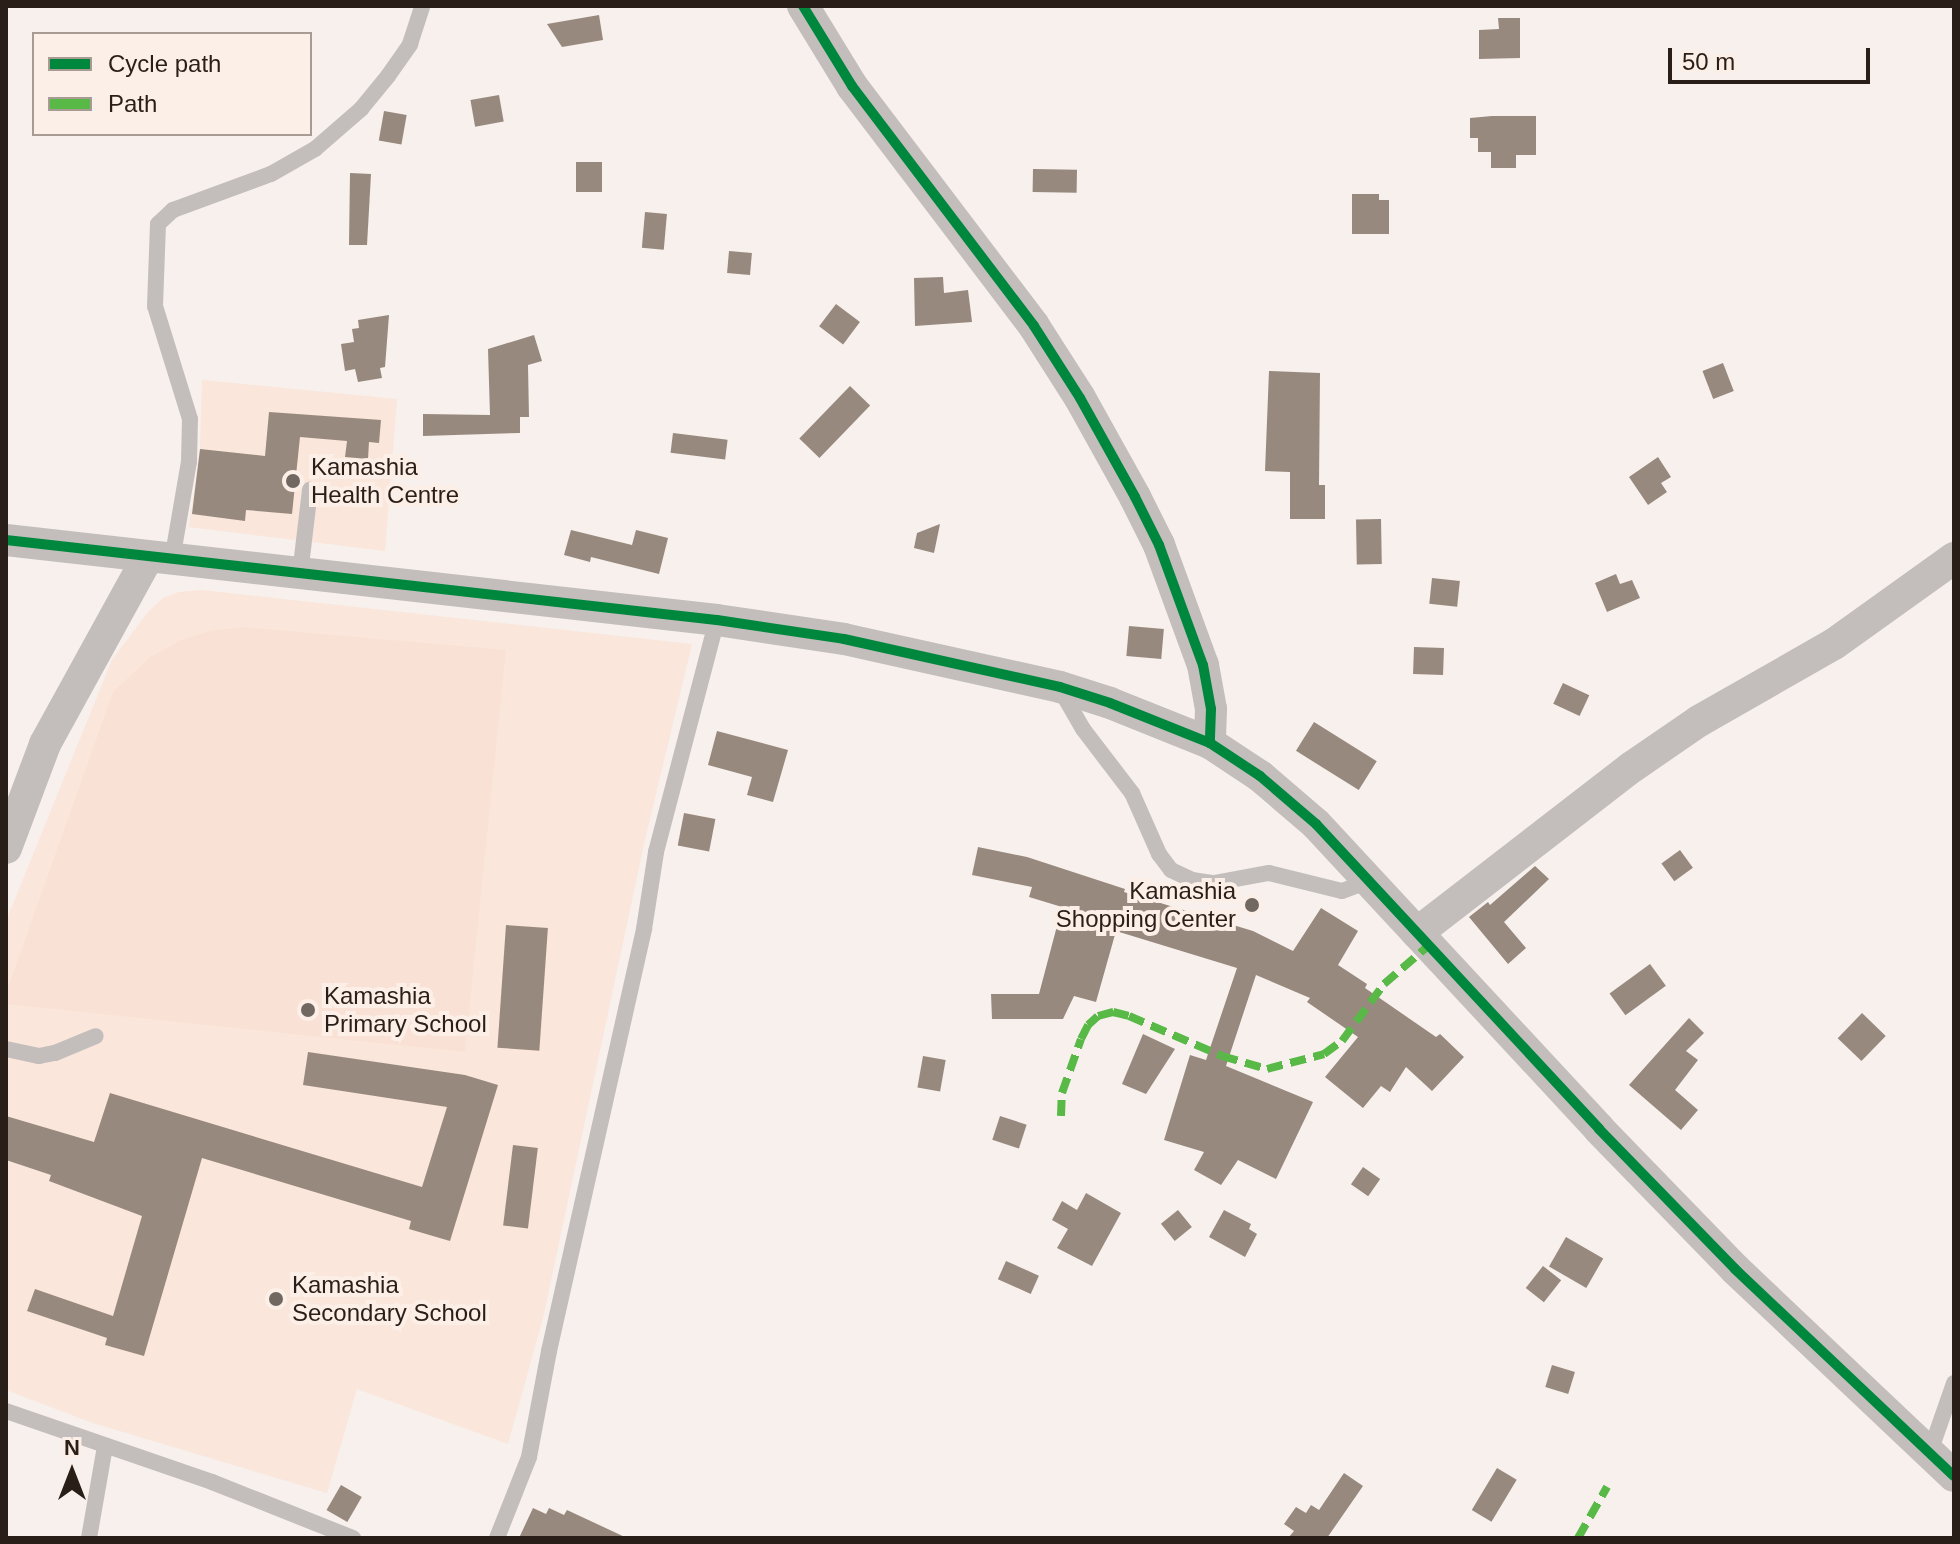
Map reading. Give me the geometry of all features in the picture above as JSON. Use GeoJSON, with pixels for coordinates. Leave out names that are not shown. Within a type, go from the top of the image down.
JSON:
{"type":"FeatureCollection","features":[{"type":"Feature","properties":{"kind":"street"},"geometry":{"type":"LineString","coordinates":[[803,6],[852,86],[1034,326],[1080,398],[1135,497],[1159,545],[1203,665],[1211,709],[1210,743]]}},
{"type":"Feature","properties":{"kind":"street"},"geometry":{"type":"LineString","coordinates":[[6,540],[717,620],[844,639],[1060,687],[1110,703],[1210,743],[1289,799],[1735,1269],[1954,1476]]}},
{"type":"Feature","properties":{"kind":"street"},"geometry":{"type":"LineString","coordinates":[[6,848],[45,744],[160,558]]}},
{"type":"Feature","properties":{"kind":"street"},"geometry":{"type":"LineString","coordinates":[[1417,933],[1632,767],[1699,721],[1834,644],[1954,558]]}},
{"type":"Feature","properties":{"kind":"lane"},"geometry":{"type":"LineString","coordinates":[[160,558],[189,462],[190,419],[155,306],[158,224],[173,210],[271,174],[315,149],[361,109],[388,76],[410,44],[422,6]]}},
{"type":"Feature","properties":{"kind":"lane"},"geometry":{"type":"LineString","coordinates":[[300,574],[310,490]]}},
{"type":"Feature","properties":{"kind":"lane"},"geometry":{"type":"LineString","coordinates":[[497,1538],[529,1457],[549,1351],[644,929],[656,852],[717,620]]}},
{"type":"Feature","properties":{"kind":"lane"},"geometry":{"type":"LineString","coordinates":[[1060,687],[1070,711],[1132,793],[1159,854],[1171,870],[1192,880],[1214,883],[1269,873],[1342,891],[1369,881]]}},
{"type":"Feature","properties":{"kind":"lane"},"geometry":{"type":"LineString","coordinates":[[6,1049],[39,1056],[55,1053],[96,1036]]}},
{"type":"Feature","properties":{"kind":"lane"},"geometry":{"type":"LineString","coordinates":[[1930,1452],[1954,1383]]}},
{"type":"Feature","properties":{"kind":"lane"},"geometry":{"type":"LineString","coordinates":[[6,1411],[212,1482],[353,1538]]}},
{"type":"Feature","properties":{"kind":"lane"},"geometry":{"type":"LineString","coordinates":[[89,1538],[105,1446]]}},
{"type":"Feature","properties":{"kind":"shaded area","name":"Kamashia Health Centre"},"geometry":{"type":"Polygon","coordinates":[[[202,380],[397,399],[385,551],[189,527],[200,449],[202,380]]]}},
{"type":"Feature","properties":{"kind":"shaded area","name":"Kamashia Primary School"},"geometry":{"type":"Polygon","coordinates":[[[201,590],[692,644],[644,844],[543,1318],[508,1444],[357,1389],[327,1493],[93,1423],[6,1390],[6,921],[112,660],[148,612],[163,598],[179,592],[201,590]]]}},
{"type":"Feature","properties":{"kind":"shaded area"},"geometry":{"type":"Polygon","coordinates":[[[242,627],[506,650],[465,1052],[6,1004],[6,993],[113,692],[149,658],[181,640],[210,631],[242,627]]]}},
{"type":"Feature","properties":{"kind":"building"},"geometry":{"type":"Polygon","coordinates":[[[599,15],[603,40],[562,47],[547,24],[599,15]]]}},
{"type":"Feature","properties":{"kind":"building"},"geometry":{"type":"Polygon","coordinates":[[[1498,18],[1520,18],[1520,58],[1479,59],[1479,30],[1499,29],[1498,18]]]}},
{"type":"Feature","properties":{"kind":"building"},"geometry":{"type":"Polygon","coordinates":[[[499,95],[504,122],[475,127],[470,100],[499,95]]]}},
{"type":"Feature","properties":{"kind":"building"},"geometry":{"type":"Polygon","coordinates":[[[384,111],[407,115],[401,145],[379,141],[384,111]]]}},
{"type":"Feature","properties":{"kind":"building"},"geometry":{"type":"Polygon","coordinates":[[[1536,116],[1536,155],[1516,155],[1516,168],[1491,168],[1491,152],[1478,152],[1478,138],[1470,138],[1470,118],[1536,116]]]}},
{"type":"Feature","properties":{"kind":"building"},"geometry":{"type":"Polygon","coordinates":[[[576,162],[602,162],[602,192],[576,192],[576,162]]]}},
{"type":"Feature","properties":{"kind":"building"},"geometry":{"type":"Polygon","coordinates":[[[1033,169],[1077,170],[1077,193],[1033,192],[1033,169]]]}},
{"type":"Feature","properties":{"kind":"building"},"geometry":{"type":"Polygon","coordinates":[[[350,173],[371,174],[367,245],[349,245],[350,173]]]}},
{"type":"Feature","properties":{"kind":"building"},"geometry":{"type":"Polygon","coordinates":[[[1352,194],[1379,194],[1379,200],[1389,200],[1389,234],[1352,234],[1352,194]]]}},
{"type":"Feature","properties":{"kind":"building"},"geometry":{"type":"Polygon","coordinates":[[[645,212],[667,214],[664,250],[642,248],[645,212]]]}},
{"type":"Feature","properties":{"kind":"building"},"geometry":{"type":"Polygon","coordinates":[[[729,251],[752,253],[750,275],[727,273],[729,251]]]}},
{"type":"Feature","properties":{"kind":"building"},"geometry":{"type":"Polygon","coordinates":[[[943,277],[944,293],[968,290],[972,322],[915,326],[914,278],[943,277]]]}},
{"type":"Feature","properties":{"kind":"building"},"geometry":{"type":"Polygon","coordinates":[[[836,304],[860,322],[843,344],[819,326],[836,304]]]}},
{"type":"Feature","properties":{"kind":"building"},"geometry":{"type":"Polygon","coordinates":[[[389,315],[385,367],[380,368],[382,378],[358,382],[355,369],[345,371],[341,344],[354,342],[352,329],[359,328],[358,320],[389,315]]]}},
{"type":"Feature","properties":{"kind":"building"},"geometry":{"type":"Polygon","coordinates":[[[534,335],[542,361],[528,365],[529,417],[520,417],[520,433],[423,436],[423,414],[490,415],[488,349],[534,335]]]}},
{"type":"Feature","properties":{"kind":"building"},"geometry":{"type":"Polygon","coordinates":[[[1723,363],[1734,391],[1713,399],[1702,371],[1723,363]]]}},
{"type":"Feature","properties":{"kind":"building"},"geometry":{"type":"Polygon","coordinates":[[[1269,371],[1320,373],[1319,485],[1325,485],[1325,519],[1290,519],[1290,472],[1265,471],[1269,371]]]}},
{"type":"Feature","properties":{"kind":"building"},"geometry":{"type":"Polygon","coordinates":[[[850,386],[870,405],[819,458],[799,439],[850,386]]]}},
{"type":"Feature","properties":{"kind":"building"},"geometry":{"type":"Polygon","coordinates":[[[269,412],[381,420],[379,443],[369,442],[368,459],[345,457],[347,441],[300,437],[292,514],[246,510],[245,521],[192,514],[200,449],[265,456],[269,412]]]}},
{"type":"Feature","properties":{"kind":"building"},"geometry":{"type":"Polygon","coordinates":[[[673,433],[728,440],[725,460],[671,453],[673,433]]]}},
{"type":"Feature","properties":{"kind":"building"},"geometry":{"type":"Polygon","coordinates":[[[1658,457],[1671,477],[1661,483],[1667,492],[1648,505],[1629,477],[1658,457]]]}},
{"type":"Feature","properties":{"kind":"building"},"geometry":{"type":"Polygon","coordinates":[[[1356,519],[1381,519],[1382,564],[1357,564],[1356,519]]]}},
{"type":"Feature","properties":{"kind":"building"},"geometry":{"type":"Polygon","coordinates":[[[940,524],[934,553],[914,548],[917,533],[940,524]]]}},
{"type":"Feature","properties":{"kind":"building"},"geometry":{"type":"Polygon","coordinates":[[[571,530],[632,545],[636,530],[668,538],[659,574],[591,557],[590,562],[564,555],[571,530]]]}},
{"type":"Feature","properties":{"kind":"building"},"geometry":{"type":"Polygon","coordinates":[[[1616,574],[1620,584],[1632,580],[1640,598],[1607,612],[1595,583],[1616,574]]]}},
{"type":"Feature","properties":{"kind":"building"},"geometry":{"type":"Polygon","coordinates":[[[1432,578],[1460,581],[1457,607],[1429,604],[1432,578]]]}},
{"type":"Feature","properties":{"kind":"building"},"geometry":{"type":"Polygon","coordinates":[[[1129,626],[1164,629],[1161,659],[1126,656],[1129,626]]]}},
{"type":"Feature","properties":{"kind":"building"},"geometry":{"type":"Polygon","coordinates":[[[1414,647],[1444,648],[1443,675],[1413,674],[1414,647]]]}},
{"type":"Feature","properties":{"kind":"building"},"geometry":{"type":"Polygon","coordinates":[[[1563,683],[1589,695],[1580,716],[1553,704],[1563,683]]]}},
{"type":"Feature","properties":{"kind":"building"},"geometry":{"type":"Polygon","coordinates":[[[1314,722],[1377,761],[1359,790],[1296,751],[1314,722]]]}},
{"type":"Feature","properties":{"kind":"building"},"geometry":{"type":"Polygon","coordinates":[[[717,731],[788,750],[773,802],[747,795],[752,777],[708,765],[717,731]]]}},
{"type":"Feature","properties":{"kind":"building"},"geometry":{"type":"Polygon","coordinates":[[[684,813],[715,819],[709,851],[678,845],[684,813]]]}},
{"type":"Feature","properties":{"kind":"building"},"geometry":{"type":"Polygon","coordinates":[[[978,847],[1027,857],[1125,889],[1124,892],[1253,931],[1293,951],[1321,908],[1358,931],[1338,965],[1367,984],[1365,988],[1436,1037],[1440,1034],[1464,1057],[1432,1091],[1406,1067],[1390,1092],[1381,1086],[1363,1108],[1325,1077],[1358,1037],[1307,1002],[1310,998],[1256,975],[1226,1066],[1313,1102],[1276,1179],[1238,1160],[1221,1185],[1194,1170],[1204,1152],[1164,1140],[1190,1055],[1206,1060],[1237,968],[1116,931],[1096,1002],[1074,996],[1063,1019],[992,1019],[991,994],[1039,994],[1062,907],[1029,897],[1032,887],[972,875],[978,847]]]}},
{"type":"Feature","properties":{"kind":"building"},"geometry":{"type":"Polygon","coordinates":[[[1680,850],[1693,868],[1674,881],[1661,864],[1680,850]]]}},
{"type":"Feature","properties":{"kind":"building"},"geometry":{"type":"Polygon","coordinates":[[[1535,866],[1549,879],[1504,922],[1526,948],[1508,964],[1469,917],[1488,902],[1490,905],[1535,866]]]}},
{"type":"Feature","properties":{"kind":"building"},"geometry":{"type":"Polygon","coordinates":[[[506,925],[548,928],[539,1051],[497,1048],[506,925]]]}},
{"type":"Feature","properties":{"kind":"building"},"geometry":{"type":"Polygon","coordinates":[[[1650,964],[1666,986],[1625,1015],[1610,993],[1650,964]]]}},
{"type":"Feature","properties":{"kind":"building"},"geometry":{"type":"Polygon","coordinates":[[[1862,1013],[1886,1036],[1861,1061],[1838,1038],[1862,1013]]]}},
{"type":"Feature","properties":{"kind":"building"},"geometry":{"type":"Polygon","coordinates":[[[1689,1018],[1704,1033],[1686,1051],[1698,1060],[1675,1090],[1698,1110],[1681,1130],[1629,1085],[1689,1018]]]}},
{"type":"Feature","properties":{"kind":"building"},"geometry":{"type":"Polygon","coordinates":[[[1143,1034],[1175,1049],[1146,1094],[1122,1084],[1143,1034]]]}},
{"type":"Feature","properties":{"kind":"building"},"geometry":{"type":"Polygon","coordinates":[[[308,1052],[465,1075],[498,1085],[450,1241],[409,1229],[411,1221],[202,1158],[144,1356],[105,1345],[107,1338],[27,1311],[35,1289],[113,1316],[142,1216],[49,1181],[51,1175],[6,1160],[6,1116],[94,1142],[110,1093],[422,1187],[447,1107],[303,1085],[308,1052]]]}},
{"type":"Feature","properties":{"kind":"building"},"geometry":{"type":"Polygon","coordinates":[[[923,1056],[946,1060],[940,1092],[917,1088],[923,1056]]]}},
{"type":"Feature","properties":{"kind":"building"},"geometry":{"type":"Polygon","coordinates":[[[1000,1116],[1027,1125],[1019,1148],[992,1140],[1000,1116]]]}},
{"type":"Feature","properties":{"kind":"building"},"geometry":{"type":"Polygon","coordinates":[[[513,1145],[538,1148],[528,1228],[503,1225],[513,1145]]]}},
{"type":"Feature","properties":{"kind":"building"},"geometry":{"type":"Polygon","coordinates":[[[1363,1167],[1380,1179],[1368,1196],[1351,1184],[1363,1167]]]}},
{"type":"Feature","properties":{"kind":"building"},"geometry":{"type":"Polygon","coordinates":[[[1086,1193],[1121,1213],[1092,1266],[1057,1248],[1068,1229],[1052,1220],[1062,1201],[1077,1210],[1086,1193]]]}},
{"type":"Feature","properties":{"kind":"building"},"geometry":{"type":"Polygon","coordinates":[[[1178,1210],[1192,1227],[1175,1241],[1161,1224],[1178,1210]]]}},
{"type":"Feature","properties":{"kind":"building"},"geometry":{"type":"Polygon","coordinates":[[[1224,1210],[1251,1224],[1249,1229],[1257,1234],[1245,1257],[1209,1237],[1224,1210]]]}},
{"type":"Feature","properties":{"kind":"building"},"geometry":{"type":"Polygon","coordinates":[[[1566,1237],[1603,1258],[1586,1288],[1549,1266],[1566,1237]]]}},
{"type":"Feature","properties":{"kind":"building"},"geometry":{"type":"Polygon","coordinates":[[[1006,1261],[1039,1276],[1031,1294],[998,1279],[1006,1261]]]}},
{"type":"Feature","properties":{"kind":"building"},"geometry":{"type":"Polygon","coordinates":[[[1543,1266],[1561,1280],[1544,1302],[1526,1288],[1543,1266]]]}},
{"type":"Feature","properties":{"kind":"building"},"geometry":{"type":"Polygon","coordinates":[[[1552,1365],[1575,1372],[1568,1394],[1545,1387],[1552,1365]]]}},
{"type":"Feature","properties":{"kind":"building"},"geometry":{"type":"Polygon","coordinates":[[[1497,1468],[1517,1480],[1491,1522],[1472,1510],[1497,1468]]]}},
{"type":"Feature","properties":{"kind":"building"},"geometry":{"type":"Polygon","coordinates":[[[1344,1473],[1363,1486],[1327,1538],[1288,1538],[1294,1531],[1284,1524],[1296,1507],[1306,1513],[1311,1505],[1319,1510],[1344,1473]]]}},
{"type":"Feature","properties":{"kind":"building"},"geometry":{"type":"Polygon","coordinates":[[[341,1485],[362,1497],[347,1522],[326,1510],[341,1485]]]}},
{"type":"Feature","properties":{"kind":"building"},"geometry":{"type":"Polygon","coordinates":[[[533,1508],[546,1514],[549,1508],[564,1515],[567,1510],[627,1538],[519,1538],[533,1508]]]}},
{"type":"Feature","properties":{"kind":"marked path"},"geometry":{"type":"LineString","coordinates":[[1061,1116],[1062,1093],[1081,1039],[1088,1025],[1098,1016],[1113,1012],[1129,1016],[1222,1056],[1267,1069],[1324,1054],[1342,1041],[1384,984],[1428,946]]}},
{"type":"Feature","properties":{"kind":"marked path"},"geometry":{"type":"LineString","coordinates":[[1578,1538],[1607,1487]]}},
{"type":"Feature","properties":{"kind":"cycle path"},"geometry":{"type":"LineString","coordinates":[[803,6],[852,86],[1034,326],[1080,398],[1135,497],[1159,545],[1203,665],[1211,709],[1210,743]]}},
{"type":"Feature","properties":{"kind":"cycle path"},"geometry":{"type":"LineString","coordinates":[[6,540],[717,620],[844,639],[1060,687],[1110,703],[1210,743],[1260,776],[1316,824],[1599,1129],[1735,1269],[1954,1476]]}},
{"type":"Feature","properties":{"kind":"place","name":"Kamashia Health Centre"},"geometry":{"type":"Point","coordinates":[293,481]}},
{"type":"Feature","properties":{"kind":"place","name":"Kamashia Shopping Center"},"geometry":{"type":"Point","coordinates":[1252,905]}},
{"type":"Feature","properties":{"kind":"place","name":"Kamashia Primary School"},"geometry":{"type":"Point","coordinates":[308,1010]}},
{"type":"Feature","properties":{"kind":"place","name":"Kamashia Secondary School"},"geometry":{"type":"Point","coordinates":[276,1299]}}]}
